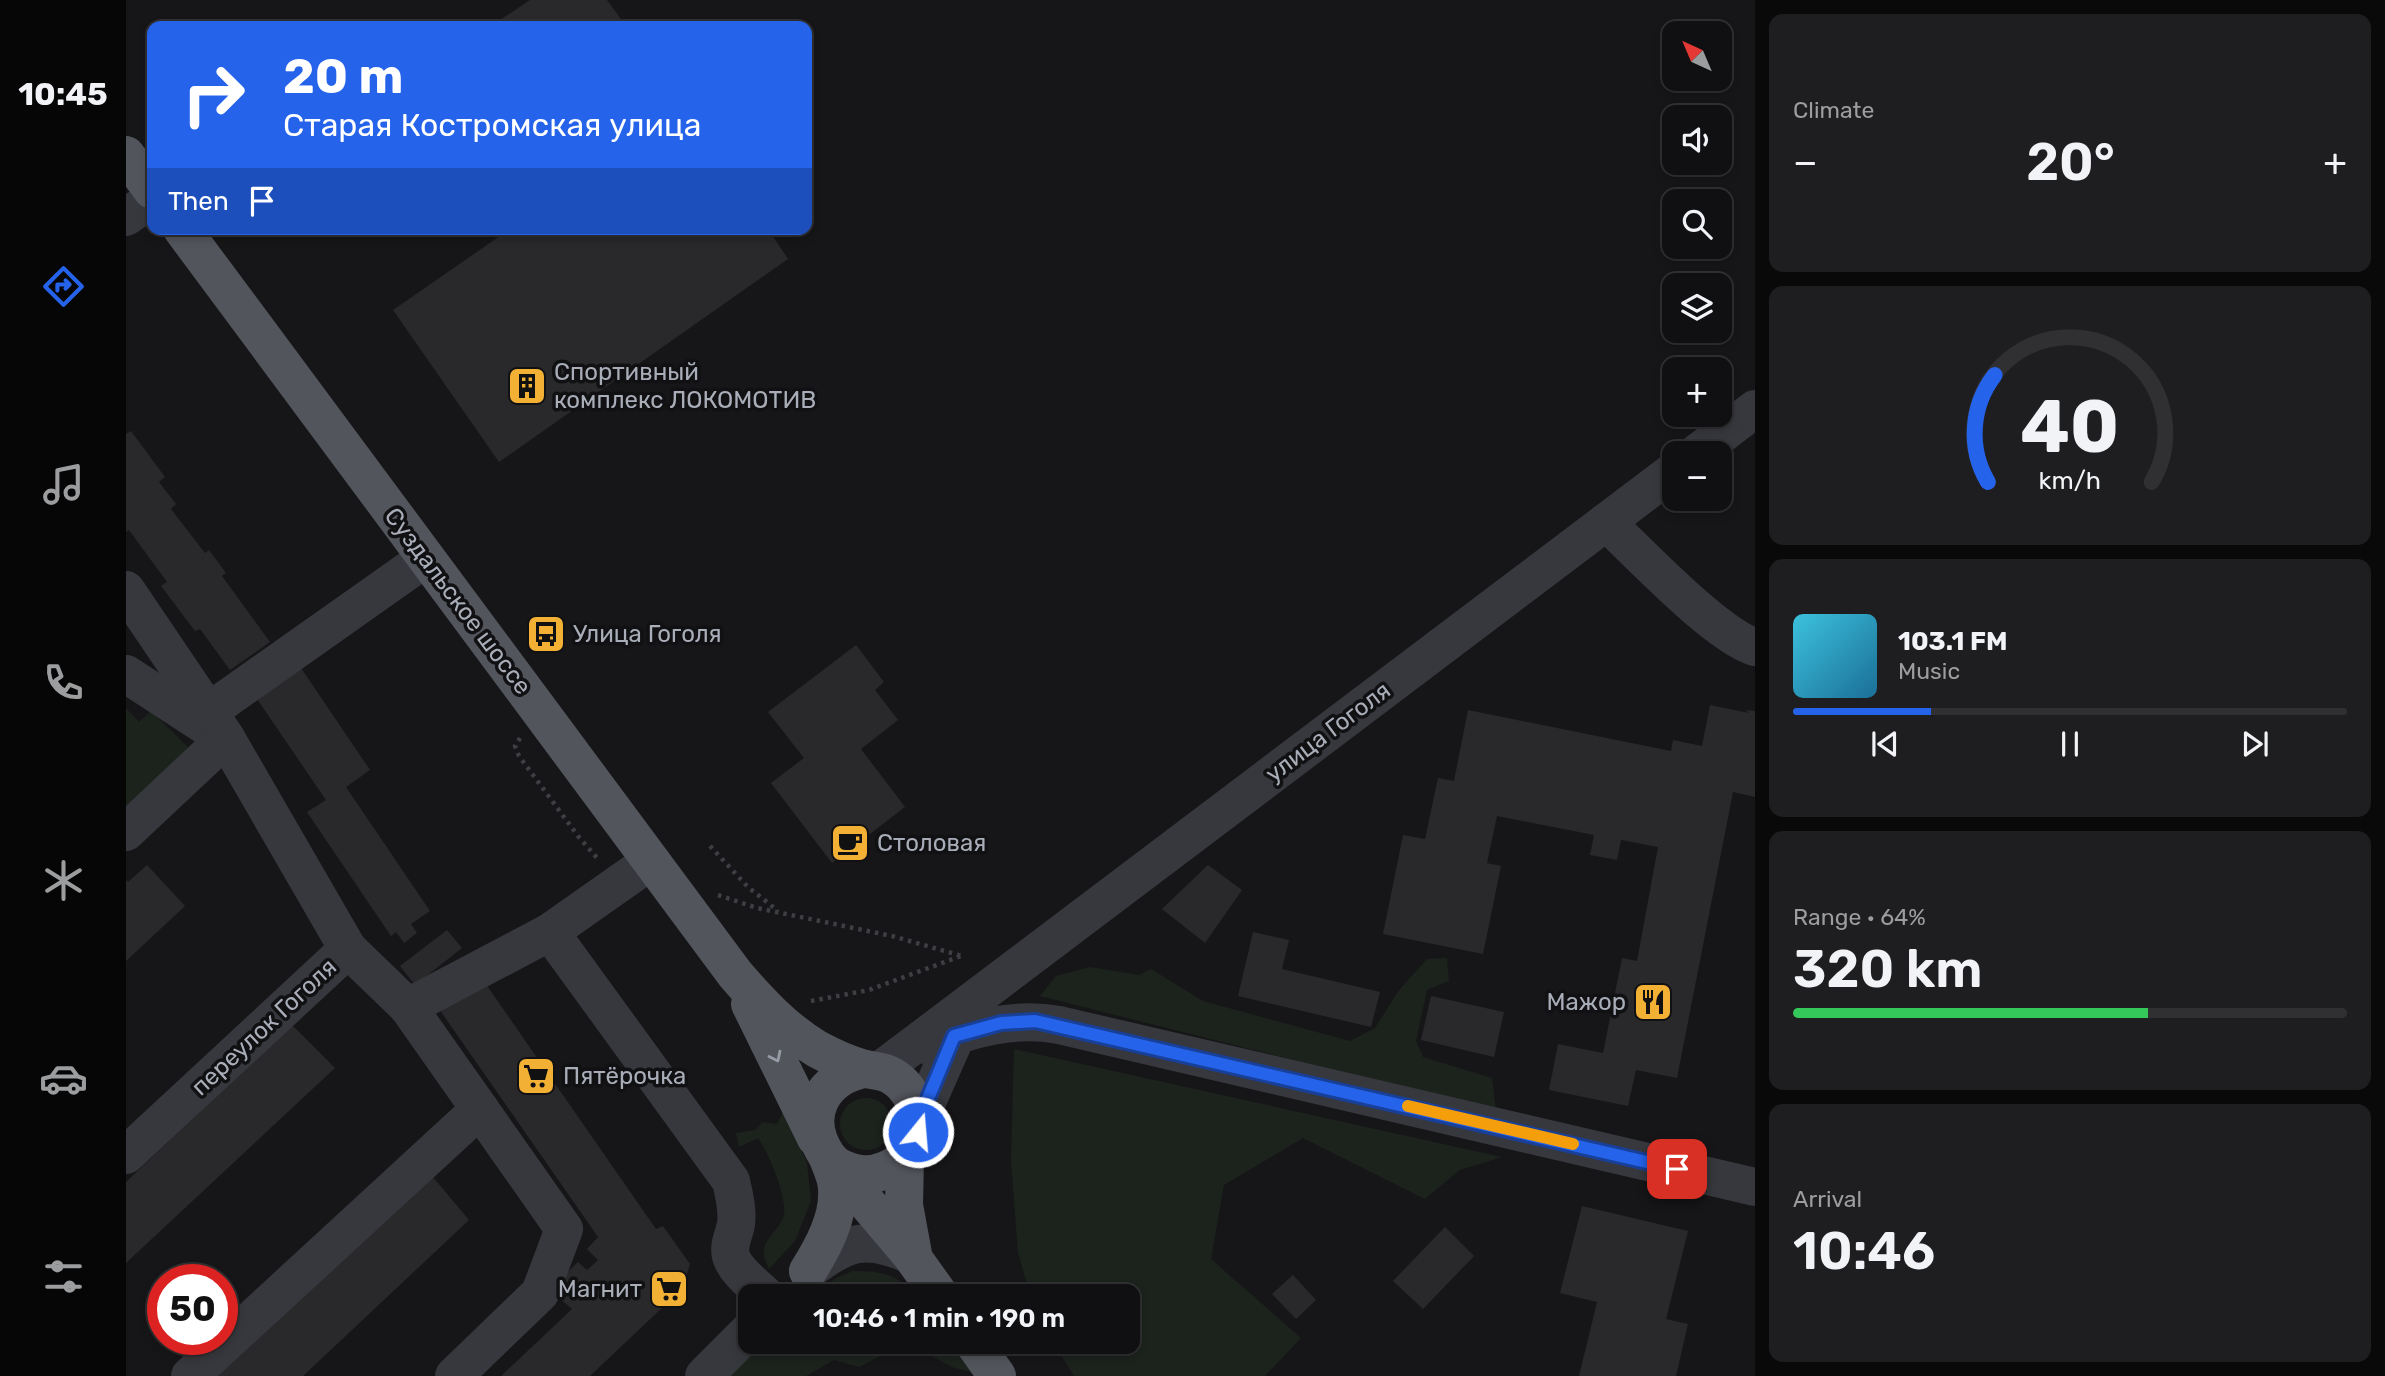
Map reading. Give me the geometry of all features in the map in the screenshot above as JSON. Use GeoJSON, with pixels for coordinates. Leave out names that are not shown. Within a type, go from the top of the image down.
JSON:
{"type":"FeatureCollection","features":[{"type":"Feature","properties":{"kind":"main road"},"geometry":{"type":"LineString","coordinates":[[126,155],[147,183]]}},
{"type":"Feature","properties":{"kind":"main road","name":"Суздальское шоссе"},"geometry":{"type":"LineString","coordinates":[[186,235],[735,974],[756,999],[796,1035],[818,1049],[875,1068]]}},
{"type":"Feature","properties":{"kind":"main road","name":"Суздальское шоссе"},"geometry":{"type":"LineString","coordinates":[[735,974],[827,1154],[913,1257],[932,1284]]}},
{"type":"Feature","properties":{"kind":"main road"},"geometry":{"type":"LineString","coordinates":[[795,1284],[822,1249],[834,1214],[837,1189],[815,1124],[817,1107],[824,1092],[850,1072],[875,1068],[906,1087],[915,1103],[919,1120],[915,1141],[905,1158],[890,1168],[863,1175],[848,1172],[827,1154]]}},
{"type":"Feature","properties":{"kind":"main road","name":"Суздальское шоссе"},"geometry":{"type":"LineString","coordinates":[[905,1158],[904,1205],[913,1257]]}},
{"type":"Feature","properties":{"kind":"main road"},"geometry":{"type":"LineString","coordinates":[[981,1354],[997,1376]]}},
{"type":"Feature","properties":{"kind":"street"},"geometry":{"type":"LineString","coordinates":[[126,217],[147,202]]}},
{"type":"Feature","properties":{"kind":"street"},"geometry":{"type":"LineString","coordinates":[[1713,441],[1755,409]]}},
{"type":"Feature","properties":{"kind":"street","name":"улица Гоголя"},"geometry":{"type":"LineString","coordinates":[[875,1068],[976,978],[1662,480]]}},
{"type":"Feature","properties":{"kind":"street"},"geometry":{"type":"LineString","coordinates":[[1606,522],[1698,608],[1742,643],[1755,647]]}},
{"type":"Feature","properties":{"kind":"street"},"geometry":{"type":"LineString","coordinates":[[126,832],[217,725],[426,558]]}},
{"type":"Feature","properties":{"kind":"street"},"geometry":{"type":"LineString","coordinates":[[126,590],[217,725],[348,949]]}},
{"type":"Feature","properties":{"kind":"street"},"geometry":{"type":"LineString","coordinates":[[126,674],[217,725]]}},
{"type":"Feature","properties":{"kind":"street"},"geometry":{"type":"LineString","coordinates":[[408,1007],[550,932],[651,861]]}},
{"type":"Feature","properties":{"kind":"street"},"geometry":{"type":"LineString","coordinates":[[550,932],[731,1181],[736,1200],[731,1256],[735,1265],[754,1284]]}},
{"type":"Feature","properties":{"kind":"street","name":"переулок Гоголя"},"geometry":{"type":"LineString","coordinates":[[126,1155],[348,949],[408,1007],[564,1229],[540,1293],[454,1376]]}},
{"type":"Feature","properties":{"kind":"street","name":"улица Гоголя"},"geometry":{"type":"LineString","coordinates":[[919,1120],[976,978]]}},
{"type":"Feature","properties":{"kind":"street"},"geometry":{"type":"LineString","coordinates":[[875,1068],[954,1036],[1014,1022],[1035,1021],[1755,1187]]}},
{"type":"Feature","properties":{"kind":"street"},"geometry":{"type":"LineString","coordinates":[[190,1376],[480,1109]]}},
{"type":"Feature","properties":{"kind":"street"},"geometry":{"type":"LineString","coordinates":[[795,1284],[905,1158]]}},
{"type":"Feature","properties":{"kind":"street"},"geometry":{"type":"LineString","coordinates":[[795,1284],[830,1254],[860,1243],[886,1244],[913,1257]]}},
{"type":"Feature","properties":{"kind":"street"},"geometry":{"type":"LineString","coordinates":[[704,1376],[738,1342]]}},
{"type":"Feature","properties":{"kind":"path"},"geometry":{"type":"LineString","coordinates":[[527,733],[517,742],[516,750],[578,836],[619,883]]}},
{"type":"Feature","properties":{"kind":"path"},"geometry":{"type":"LineString","coordinates":[[710,846],[748,887],[782,914]]}},
{"type":"Feature","properties":{"kind":"path"},"geometry":{"type":"LineString","coordinates":[[710,893],[782,914],[892,936],[962,956],[976,978]]}},
{"type":"Feature","properties":{"kind":"path"},"geometry":{"type":"LineString","coordinates":[[811,1001],[869,990],[962,956]]}},
{"type":"Feature","properties":{"kind":"shaded area"},"geometry":{"type":"Polygon","coordinates":[[[126,708],[139,722],[151,711],[194,753],[126,817],[126,708]]]}},
{"type":"Feature","properties":{"kind":"shaded area"},"geometry":{"type":"Polygon","coordinates":[[[1447,958],[1449,981],[1427,990],[1416,1041],[1423,1057],[1492,1078],[1496,1111],[1040,996],[1056,976],[1090,967],[1139,975],[1151,969],[1203,1001],[1350,1041],[1375,1028],[1399,990],[1427,959],[1447,958]]]}},
{"type":"Feature","properties":{"kind":"shaded area"},"geometry":{"type":"Polygon","coordinates":[[[1014,1049],[1502,1157],[1460,1170],[1425,1199],[1303,1138],[1224,1185],[1211,1259],[1301,1338],[1265,1376],[1074,1376],[1060,1354],[1140,1354],[1140,1284],[1027,1284],[1018,1253],[1011,1161],[1014,1049]]]}},
{"type":"Feature","properties":{"kind":"shaded area"},"geometry":{"type":"Polygon","coordinates":[[[866,1098],[876,1100],[884,1106],[890,1114],[890,1134],[884,1142],[876,1148],[866,1150],[856,1148],[848,1142],[842,1134],[840,1124],[842,1114],[848,1106],[856,1100],[866,1098]]]}},
{"type":"Feature","properties":{"kind":"shaded area"},"geometry":{"type":"Polygon","coordinates":[[[784,1110],[807,1163],[811,1201],[795,1241],[769,1269],[764,1248],[784,1215],[783,1197],[772,1164],[758,1138],[739,1147],[736,1133],[756,1130],[762,1122],[777,1124],[784,1110]]]}},
{"type":"Feature","properties":{"kind":"shaded area"},"geometry":{"type":"Polygon","coordinates":[[[853,1271],[873,1272],[889,1275],[904,1284],[829,1284],[853,1271]]]}},
{"type":"Feature","properties":{"kind":"shaded area"},"geometry":{"type":"Polygon","coordinates":[[[753,1354],[884,1354],[859,1367],[834,1360],[806,1376],[730,1376],[753,1354]]]}},
{"type":"Feature","properties":{"kind":"shaded area"},"geometry":{"type":"Polygon","coordinates":[[[928,1354],[962,1354],[974,1373],[952,1367],[928,1354]]]}},
{"type":"Feature","properties":{"kind":"building"},"geometry":{"type":"Polygon","coordinates":[[[530,0],[607,0],[622,21],[498,21],[530,0]]]}},
{"type":"Feature","properties":{"kind":"building","name":"Спортивный комплекс ЛОКОМОТИВ"},"geometry":{"type":"Polygon","coordinates":[[[501,235],[772,235],[788,259],[499,462],[393,310],[501,235]]]}},
{"type":"Feature","properties":{"kind":"building"},"geometry":{"type":"Polygon","coordinates":[[[131,431],[165,477],[159,482],[176,504],[171,509],[205,553],[209,550],[226,573],[222,576],[270,642],[230,670],[200,629],[195,631],[161,586],[167,582],[129,530],[126,532],[126,434],[131,431]]]}},
{"type":"Feature","properties":{"kind":"building"},"geometry":{"type":"Polygon","coordinates":[[[856,645],[884,682],[875,690],[898,720],[861,749],[905,807],[832,863],[771,783],[804,758],[768,712],[856,645]]]}},
{"type":"Feature","properties":{"kind":"building"},"geometry":{"type":"Polygon","coordinates":[[[301,668],[370,770],[346,787],[430,911],[411,924],[417,933],[404,943],[396,932],[391,936],[307,812],[326,800],[255,696],[301,668]]]}},
{"type":"Feature","properties":{"kind":"building"},"geometry":{"type":"Polygon","coordinates":[[[1710,705],[1749,713],[1746,710],[1755,711],[1755,797],[1733,792],[1677,1078],[1636,1070],[1628,1106],[1549,1090],[1558,1044],[1603,1053],[1622,958],[1637,961],[1658,847],[1621,840],[1617,860],[1590,855],[1594,835],[1497,816],[1487,863],[1501,866],[1483,954],[1383,934],[1403,835],[1425,839],[1438,778],[1454,781],[1468,710],[1671,751],[1673,740],[1702,746],[1710,705]]]}},
{"type":"Feature","properties":{"kind":"building"},"geometry":{"type":"Polygon","coordinates":[[[147,865],[185,906],[126,961],[126,880],[128,882],[147,865]]]}},
{"type":"Feature","properties":{"kind":"building"},"geometry":{"type":"Polygon","coordinates":[[[1208,865],[1242,890],[1205,943],[1162,909],[1208,865]]]}},
{"type":"Feature","properties":{"kind":"building"},"geometry":{"type":"Polygon","coordinates":[[[447,930],[462,948],[415,985],[400,966],[447,930]]]}},
{"type":"Feature","properties":{"kind":"building"},"geometry":{"type":"Polygon","coordinates":[[[1253,932],[1289,940],[1282,969],[1380,992],[1371,1027],[1238,996],[1253,932]]]}},
{"type":"Feature","properties":{"kind":"building"},"geometry":{"type":"Polygon","coordinates":[[[481,977],[656,1229],[663,1226],[690,1264],[684,1283],[664,1306],[590,1376],[501,1376],[572,1309],[549,1289],[578,1262],[587,1270],[598,1260],[587,1249],[598,1237],[437,1006],[481,977]]]}},
{"type":"Feature","properties":{"kind":"building"},"geometry":{"type":"Polygon","coordinates":[[[1431,996],[1504,1012],[1494,1057],[1421,1040],[1431,996]]]}},
{"type":"Feature","properties":{"kind":"building"},"geometry":{"type":"Polygon","coordinates":[[[292,1025],[335,1068],[126,1263],[126,1182],[292,1025]]]}},
{"type":"Feature","properties":{"kind":"building"},"geometry":{"type":"Polygon","coordinates":[[[432,1176],[469,1220],[303,1376],[213,1376],[432,1176]]]}},
{"type":"Feature","properties":{"kind":"building"},"geometry":{"type":"Polygon","coordinates":[[[1582,1206],[1688,1231],[1666,1319],[1688,1324],[1676,1376],[1579,1376],[1597,1302],[1560,1293],[1582,1206]]]}},
{"type":"Feature","properties":{"kind":"building"},"geometry":{"type":"Polygon","coordinates":[[[1445,1227],[1474,1256],[1423,1309],[1393,1281],[1445,1227]]]}},
{"type":"Feature","properties":{"kind":"building"},"geometry":{"type":"Polygon","coordinates":[[[1293,1275],[1316,1300],[1296,1319],[1272,1294],[1293,1275]]]}},
{"type":"Feature","properties":{"kind":"slow traffic"},"geometry":{"type":"LineString","coordinates":[[1408,1106],[1573,1144]]}},
{"type":"Feature","properties":{"kind":"place","name":"Спортивный комплекс ЛОКОМОТИВ"},"geometry":{"type":"Point","coordinates":[527,386]}},
{"type":"Feature","properties":{"kind":"place","name":"Улица Гоголя"},"geometry":{"type":"Point","coordinates":[546,634]}},
{"type":"Feature","properties":{"kind":"place","name":"Столовая"},"geometry":{"type":"Point","coordinates":[850,843]}},
{"type":"Feature","properties":{"kind":"place","name":"Мажор"},"geometry":{"type":"Point","coordinates":[1653,1002]}},
{"type":"Feature","properties":{"kind":"place","name":"Пятёрочка"},"geometry":{"type":"Point","coordinates":[536,1076]}},
{"type":"Feature","properties":{"kind":"place","name":"Магнит"},"geometry":{"type":"Point","coordinates":[669,1289]}},
{"type":"Feature","properties":{"kind":"route"},"geometry":{"type":"LineString","coordinates":[[918,1132],[919,1120],[954,1036],[1001,1023],[1035,1021],[1677,1169]]}}]}
